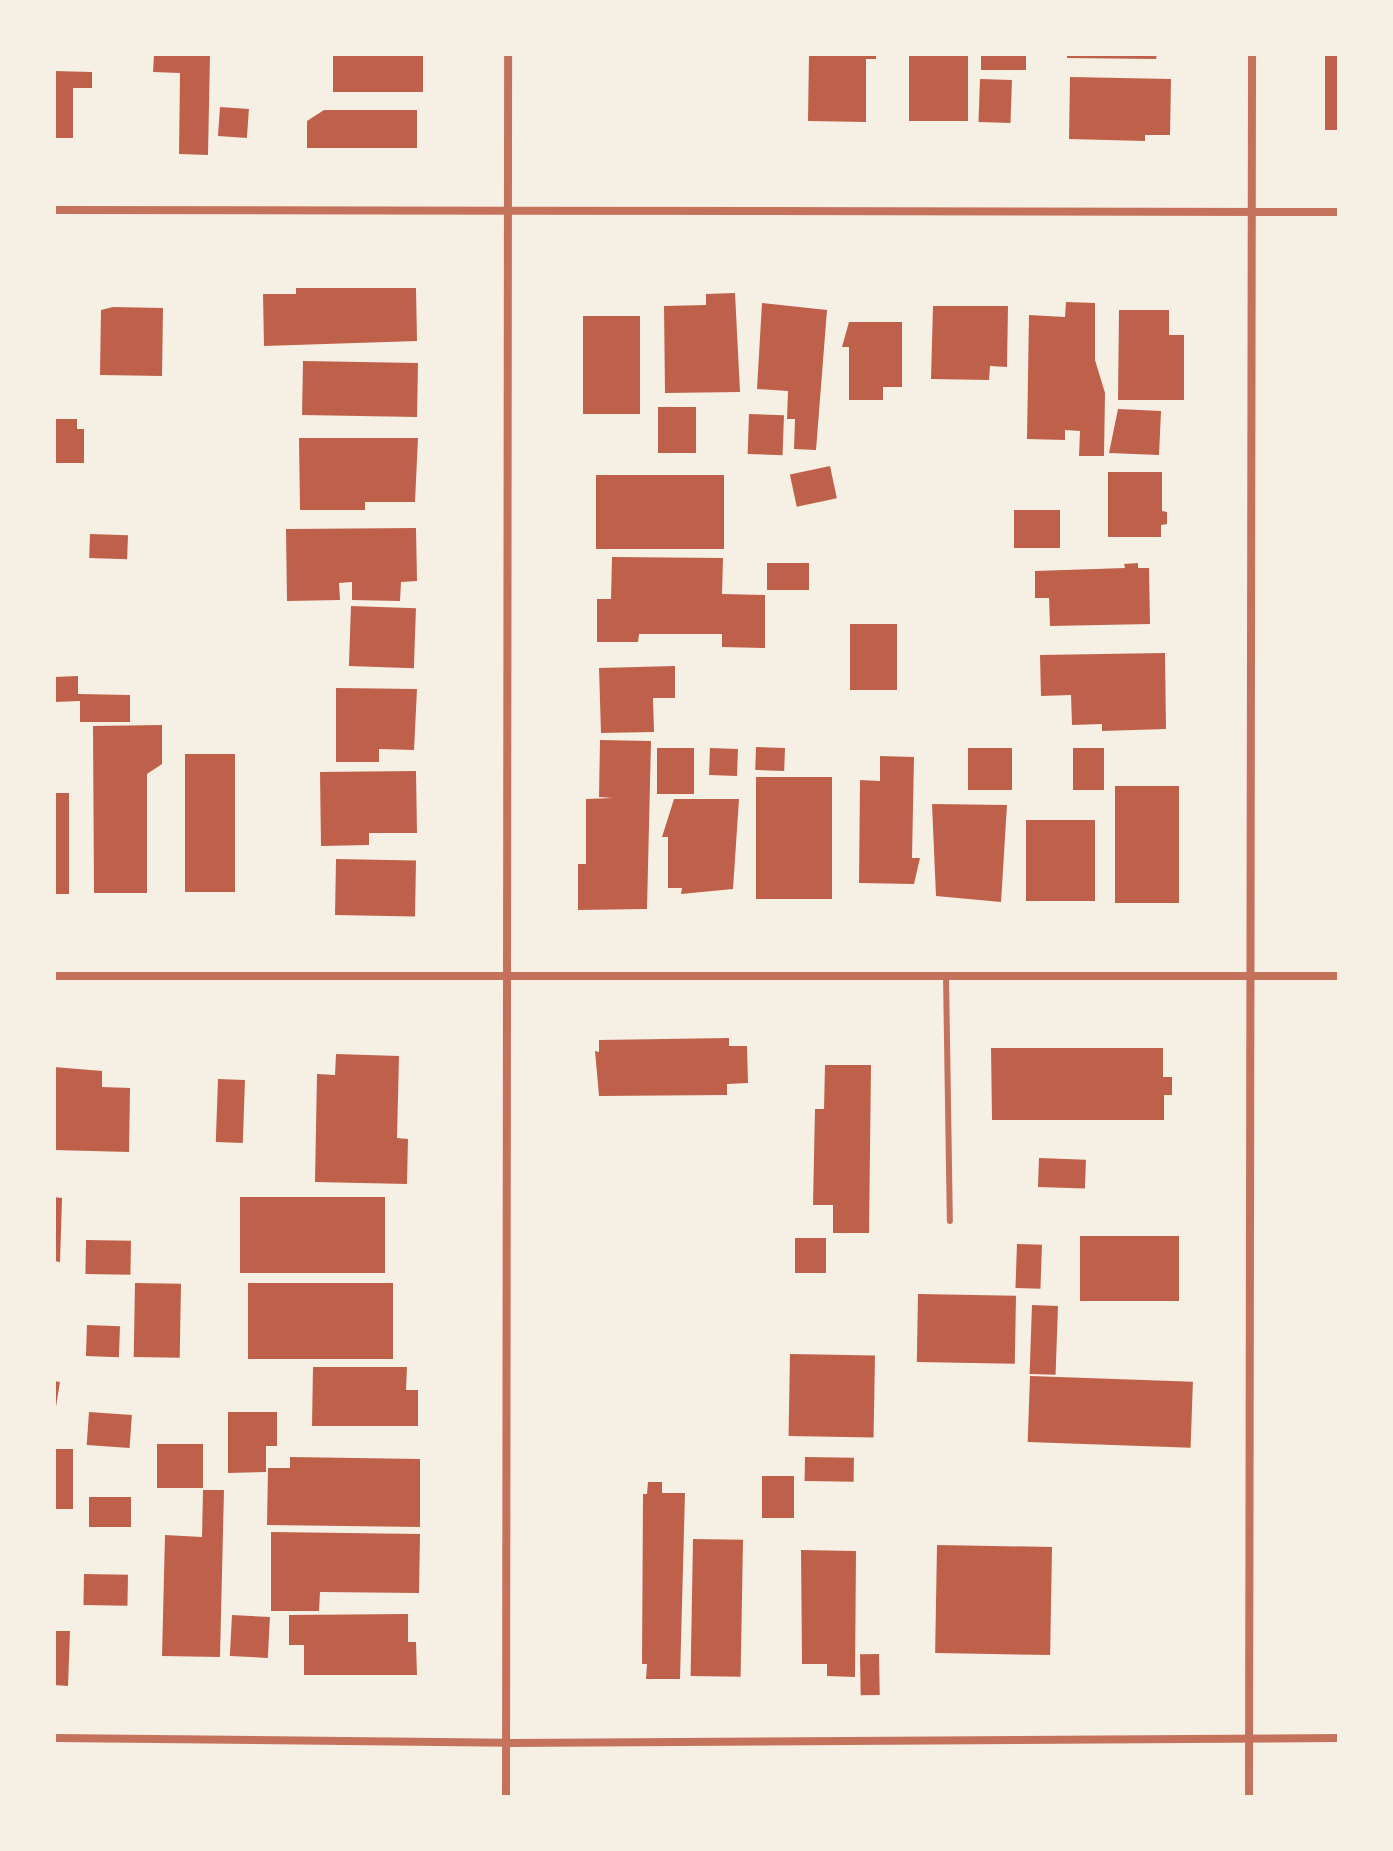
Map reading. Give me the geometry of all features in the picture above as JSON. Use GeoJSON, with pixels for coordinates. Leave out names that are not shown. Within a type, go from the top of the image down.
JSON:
{"type":"FeatureCollection","features":[{"type":"Feature","properties":{"kind":"street"},"geometry":{"type":"LineString","coordinates":[[506,1797],[508,54]]}},
{"type":"Feature","properties":{"kind":"street"},"geometry":{"type":"LineString","coordinates":[[1249,1797],[1252,54]]}},
{"type":"Feature","properties":{"kind":"street"},"geometry":{"type":"LineString","coordinates":[[54,210],[1339,212]]}},
{"type":"Feature","properties":{"kind":"street"},"geometry":{"type":"LineString","coordinates":[[54,976],[1339,976]]}},
{"type":"Feature","properties":{"kind":"street"},"geometry":{"type":"LineString","coordinates":[[54,1738],[506,1743],[1339,1738]]}},
{"type":"Feature","properties":{"kind":"lane"},"geometry":{"type":"LineString","coordinates":[[946,976],[950,1221]]}},
{"type":"Feature","properties":{"kind":"building"},"geometry":{"type":"Polygon","coordinates":[[[154,54],[210,54],[208,155],[179,154],[180,73],[153,72],[154,54]]]}},
{"type":"Feature","properties":{"kind":"building"},"geometry":{"type":"Polygon","coordinates":[[[333,54],[423,54],[423,92],[333,92],[333,54]]]}},
{"type":"Feature","properties":{"kind":"building"},"geometry":{"type":"Polygon","coordinates":[[[809,54],[876,54],[876,59],[866,59],[866,122],[808,121],[809,54]]]}},
{"type":"Feature","properties":{"kind":"building"},"geometry":{"type":"Polygon","coordinates":[[[909,54],[968,54],[968,121],[909,121],[909,54]]]}},
{"type":"Feature","properties":{"kind":"building"},"geometry":{"type":"Polygon","coordinates":[[[981,54],[1026,54],[1026,70],[981,70],[981,54]]]}},
{"type":"Feature","properties":{"kind":"building"},"geometry":{"type":"Polygon","coordinates":[[[1067,54],[1157,54],[1156,59],[1067,58],[1067,54]]]}},
{"type":"Feature","properties":{"kind":"building"},"geometry":{"type":"Polygon","coordinates":[[[1325,54],[1339,54],[1339,130],[1325,130],[1325,54]]]}},
{"type":"Feature","properties":{"kind":"building"},"geometry":{"type":"Polygon","coordinates":[[[54,71],[92,72],[92,88],[73,88],[73,138],[54,138],[54,71]]]}},
{"type":"Feature","properties":{"kind":"building"},"geometry":{"type":"Polygon","coordinates":[[[1070,77],[1171,79],[1170,135],[1145,135],[1145,141],[1069,139],[1070,77]]]}},
{"type":"Feature","properties":{"kind":"building"},"geometry":{"type":"Polygon","coordinates":[[[980,79],[1012,80],[1010,123],[978,122],[980,79]]]}},
{"type":"Feature","properties":{"kind":"building"},"geometry":{"type":"Polygon","coordinates":[[[220,107],[249,109],[247,138],[218,136],[220,107]]]}},
{"type":"Feature","properties":{"kind":"building"},"geometry":{"type":"Polygon","coordinates":[[[324,110],[417,110],[417,148],[307,148],[307,121],[324,110]]]}},
{"type":"Feature","properties":{"kind":"building"},"geometry":{"type":"Polygon","coordinates":[[[296,288],[416,288],[417,341],[264,346],[263,294],[296,294],[296,288]]]}},
{"type":"Feature","properties":{"kind":"building"},"geometry":{"type":"Polygon","coordinates":[[[735,293],[740,392],[665,393],[664,306],[706,305],[706,294],[735,293]]]}},
{"type":"Feature","properties":{"kind":"building"},"geometry":{"type":"Polygon","coordinates":[[[1066,302],[1095,303],[1095,360],[1105,393],[1104,456],[1079,456],[1080,431],[1065,430],[1065,440],[1027,439],[1029,315],[1065,317],[1066,302]]]}},
{"type":"Feature","properties":{"kind":"building"},"geometry":{"type":"Polygon","coordinates":[[[762,303],[827,310],[816,450],[794,449],[795,419],[787,419],[788,391],[757,389],[762,303]]]}},
{"type":"Feature","properties":{"kind":"building"},"geometry":{"type":"Polygon","coordinates":[[[933,306],[1008,306],[1007,367],[990,366],[989,380],[931,379],[933,306]]]}},
{"type":"Feature","properties":{"kind":"building"},"geometry":{"type":"Polygon","coordinates":[[[113,307],[163,308],[162,376],[100,375],[101,310],[113,307]]]}},
{"type":"Feature","properties":{"kind":"building"},"geometry":{"type":"Polygon","coordinates":[[[1119,310],[1169,310],[1169,335],[1184,335],[1184,400],[1118,400],[1119,310]]]}},
{"type":"Feature","properties":{"kind":"building"},"geometry":{"type":"Polygon","coordinates":[[[583,316],[640,316],[640,414],[583,414],[583,316]]]}},
{"type":"Feature","properties":{"kind":"building"},"geometry":{"type":"Polygon","coordinates":[[[849,322],[902,322],[902,387],[883,387],[883,400],[849,400],[849,347],[842,347],[849,322]]]}},
{"type":"Feature","properties":{"kind":"building"},"geometry":{"type":"Polygon","coordinates":[[[303,361],[418,363],[417,417],[302,415],[303,361]]]}},
{"type":"Feature","properties":{"kind":"building"},"geometry":{"type":"Polygon","coordinates":[[[658,407],[696,407],[696,453],[658,453],[658,407]]]}},
{"type":"Feature","properties":{"kind":"building"},"geometry":{"type":"Polygon","coordinates":[[[1118,409],[1161,411],[1159,455],[1109,453],[1118,409]]]}},
{"type":"Feature","properties":{"kind":"building"},"geometry":{"type":"Polygon","coordinates":[[[749,414],[784,415],[783,455],[748,454],[749,414]]]}},
{"type":"Feature","properties":{"kind":"building"},"geometry":{"type":"Polygon","coordinates":[[[54,419],[77,419],[77,429],[84,429],[84,463],[54,463],[54,419]]]}},
{"type":"Feature","properties":{"kind":"building"},"geometry":{"type":"Polygon","coordinates":[[[299,438],[418,438],[415,502],[365,502],[365,510],[300,510],[299,438]]]}},
{"type":"Feature","properties":{"kind":"building"},"geometry":{"type":"Polygon","coordinates":[[[830,466],[837,498],[797,507],[790,475],[830,466]]]}},
{"type":"Feature","properties":{"kind":"building"},"geometry":{"type":"Polygon","coordinates":[[[1108,472],[1162,472],[1162,511],[1167,512],[1167,524],[1161,525],[1161,537],[1108,537],[1108,472]]]}},
{"type":"Feature","properties":{"kind":"building"},"geometry":{"type":"Polygon","coordinates":[[[596,475],[724,475],[724,549],[596,549],[596,475]]]}},
{"type":"Feature","properties":{"kind":"building"},"geometry":{"type":"Polygon","coordinates":[[[1014,510],[1060,510],[1060,548],[1014,548],[1014,510]]]}},
{"type":"Feature","properties":{"kind":"building"},"geometry":{"type":"Polygon","coordinates":[[[416,528],[417,581],[401,582],[400,601],[352,600],[352,582],[339,583],[340,600],[287,601],[286,529],[416,528]]]}},
{"type":"Feature","properties":{"kind":"building"},"geometry":{"type":"Polygon","coordinates":[[[90,534],[128,535],[127,559],[89,558],[90,534]]]}},
{"type":"Feature","properties":{"kind":"building"},"geometry":{"type":"Polygon","coordinates":[[[612,557],[723,558],[722,594],[765,595],[765,648],[722,647],[722,634],[639,634],[638,642],[597,642],[597,599],[611,599],[612,557]]]}},
{"type":"Feature","properties":{"kind":"building"},"geometry":{"type":"Polygon","coordinates":[[[767,563],[809,563],[809,590],[767,590],[767,563]]]}},
{"type":"Feature","properties":{"kind":"building"},"geometry":{"type":"Polygon","coordinates":[[[1138,563],[1138,568],[1149,568],[1150,624],[1050,626],[1049,598],[1035,598],[1035,571],[1125,568],[1124,564],[1138,563]]]}},
{"type":"Feature","properties":{"kind":"building"},"geometry":{"type":"Polygon","coordinates":[[[351,606],[416,608],[414,668],[349,666],[351,606]]]}},
{"type":"Feature","properties":{"kind":"building"},"geometry":{"type":"Polygon","coordinates":[[[850,624],[897,624],[897,690],[850,690],[850,624]]]}},
{"type":"Feature","properties":{"kind":"building"},"geometry":{"type":"Polygon","coordinates":[[[1165,653],[1166,729],[1102,731],[1102,724],[1072,725],[1071,695],[1041,696],[1040,655],[1165,653]]]}},
{"type":"Feature","properties":{"kind":"building"},"geometry":{"type":"Polygon","coordinates":[[[675,666],[675,698],[653,698],[654,732],[601,733],[599,668],[675,666]]]}},
{"type":"Feature","properties":{"kind":"building"},"geometry":{"type":"Polygon","coordinates":[[[78,676],[78,694],[130,695],[130,722],[80,722],[80,701],[54,702],[54,677],[78,676]]]}},
{"type":"Feature","properties":{"kind":"building"},"geometry":{"type":"Polygon","coordinates":[[[336,688],[417,689],[414,750],[379,749],[379,762],[336,762],[336,688]]]}},
{"type":"Feature","properties":{"kind":"building"},"geometry":{"type":"Polygon","coordinates":[[[162,725],[162,764],[147,774],[147,893],[94,893],[93,726],[162,725]]]}},
{"type":"Feature","properties":{"kind":"building"},"geometry":{"type":"Polygon","coordinates":[[[600,740],[651,741],[647,909],[578,910],[578,864],[586,864],[586,799],[613,798],[599,797],[600,740]]]}},
{"type":"Feature","properties":{"kind":"building"},"geometry":{"type":"Polygon","coordinates":[[[756,747],[785,748],[784,771],[755,770],[756,747]]]}},
{"type":"Feature","properties":{"kind":"building"},"geometry":{"type":"Polygon","coordinates":[[[657,748],[694,748],[694,794],[657,794],[657,748]]]}},
{"type":"Feature","properties":{"kind":"building"},"geometry":{"type":"Polygon","coordinates":[[[710,748],[738,749],[737,776],[709,775],[710,748]]]}},
{"type":"Feature","properties":{"kind":"building"},"geometry":{"type":"Polygon","coordinates":[[[968,748],[1012,748],[1012,790],[968,790],[968,748]]]}},
{"type":"Feature","properties":{"kind":"building"},"geometry":{"type":"Polygon","coordinates":[[[1073,748],[1104,748],[1104,790],[1073,790],[1073,748]]]}},
{"type":"Feature","properties":{"kind":"building"},"geometry":{"type":"Polygon","coordinates":[[[185,754],[235,754],[235,892],[185,892],[185,754]]]}},
{"type":"Feature","properties":{"kind":"building"},"geometry":{"type":"Polygon","coordinates":[[[880,756],[914,757],[912,858],[920,858],[914,884],[859,883],[860,780],[880,781],[880,756]]]}},
{"type":"Feature","properties":{"kind":"building"},"geometry":{"type":"Polygon","coordinates":[[[416,771],[417,833],[369,833],[369,845],[321,846],[320,772],[416,771]]]}},
{"type":"Feature","properties":{"kind":"building"},"geometry":{"type":"Polygon","coordinates":[[[756,777],[832,777],[832,899],[756,899],[756,777]]]}},
{"type":"Feature","properties":{"kind":"building"},"geometry":{"type":"Polygon","coordinates":[[[1115,786],[1179,786],[1179,903],[1115,903],[1115,786]]]}},
{"type":"Feature","properties":{"kind":"building"},"geometry":{"type":"Polygon","coordinates":[[[54,793],[69,793],[69,894],[54,894],[54,793]]]}},
{"type":"Feature","properties":{"kind":"building"},"geometry":{"type":"Polygon","coordinates":[[[674,799],[739,799],[733,889],[681,894],[682,888],[668,888],[668,837],[662,837],[674,799]]]}},
{"type":"Feature","properties":{"kind":"building"},"geometry":{"type":"Polygon","coordinates":[[[932,804],[1007,805],[1001,902],[936,896],[932,804]]]}},
{"type":"Feature","properties":{"kind":"building"},"geometry":{"type":"Polygon","coordinates":[[[1026,820],[1095,820],[1095,901],[1026,901],[1026,820]]]}},
{"type":"Feature","properties":{"kind":"building"},"geometry":{"type":"Polygon","coordinates":[[[336,859],[416,860],[415,916],[335,915],[336,859]]]}},
{"type":"Feature","properties":{"kind":"building"},"geometry":{"type":"Polygon","coordinates":[[[729,1038],[729,1046],[747,1046],[748,1083],[727,1084],[727,1095],[599,1096],[595,1051],[599,1052],[599,1040],[729,1038]]]}},
{"type":"Feature","properties":{"kind":"building"},"geometry":{"type":"Polygon","coordinates":[[[991,1048],[1163,1048],[1163,1077],[1172,1077],[1172,1095],[1164,1095],[1164,1120],[992,1120],[991,1048]]]}},
{"type":"Feature","properties":{"kind":"building"},"geometry":{"type":"Polygon","coordinates":[[[336,1054],[399,1056],[397,1138],[408,1139],[407,1184],[315,1182],[317,1074],[335,1075],[336,1054]]]}},
{"type":"Feature","properties":{"kind":"building"},"geometry":{"type":"Polygon","coordinates":[[[825,1065],[871,1065],[869,1233],[833,1233],[833,1205],[813,1205],[815,1109],[824,1109],[825,1065]]]}},
{"type":"Feature","properties":{"kind":"building"},"geometry":{"type":"Polygon","coordinates":[[[54,1067],[102,1071],[102,1087],[130,1088],[129,1152],[54,1150],[54,1067]]]}},
{"type":"Feature","properties":{"kind":"building"},"geometry":{"type":"Polygon","coordinates":[[[218,1079],[245,1080],[243,1143],[216,1142],[218,1079]]]}},
{"type":"Feature","properties":{"kind":"building"},"geometry":{"type":"Polygon","coordinates":[[[1039,1158],[1086,1160],[1085,1189],[1038,1187],[1039,1158]]]}},
{"type":"Feature","properties":{"kind":"building"},"geometry":{"type":"Polygon","coordinates":[[[54,1197],[62,1198],[60,1262],[54,1261],[54,1197]]]}},
{"type":"Feature","properties":{"kind":"building"},"geometry":{"type":"Polygon","coordinates":[[[240,1197],[385,1197],[385,1273],[240,1273],[240,1197]]]}},
{"type":"Feature","properties":{"kind":"building"},"geometry":{"type":"Polygon","coordinates":[[[1080,1236],[1179,1236],[1179,1301],[1080,1301],[1080,1236]]]}},
{"type":"Feature","properties":{"kind":"building"},"geometry":{"type":"Polygon","coordinates":[[[795,1238],[826,1238],[826,1273],[795,1273],[795,1238]]]}},
{"type":"Feature","properties":{"kind":"building"},"geometry":{"type":"Polygon","coordinates":[[[86,1240],[131,1241],[130,1275],[85,1274],[86,1240]]]}},
{"type":"Feature","properties":{"kind":"building"},"geometry":{"type":"Polygon","coordinates":[[[1017,1244],[1042,1245],[1040,1289],[1015,1288],[1017,1244]]]}},
{"type":"Feature","properties":{"kind":"building"},"geometry":{"type":"Polygon","coordinates":[[[135,1283],[181,1284],[180,1358],[134,1357],[135,1283]]]}},
{"type":"Feature","properties":{"kind":"building"},"geometry":{"type":"Polygon","coordinates":[[[248,1283],[393,1283],[393,1359],[248,1359],[248,1283]]]}},
{"type":"Feature","properties":{"kind":"building"},"geometry":{"type":"Polygon","coordinates":[[[918,1294],[1016,1296],[1015,1364],[917,1362],[918,1294]]]}},
{"type":"Feature","properties":{"kind":"building"},"geometry":{"type":"Polygon","coordinates":[[[1032,1305],[1058,1306],[1056,1375],[1030,1374],[1032,1305]]]}},
{"type":"Feature","properties":{"kind":"building"},"geometry":{"type":"Polygon","coordinates":[[[87,1325],[120,1326],[119,1357],[86,1356],[87,1325]]]}},
{"type":"Feature","properties":{"kind":"building"},"geometry":{"type":"Polygon","coordinates":[[[790,1354],[875,1355],[874,1437],[789,1436],[790,1354]]]}},
{"type":"Feature","properties":{"kind":"building"},"geometry":{"type":"Polygon","coordinates":[[[313,1367],[407,1367],[406,1390],[418,1390],[418,1426],[312,1426],[313,1367]]]}},
{"type":"Feature","properties":{"kind":"building"},"geometry":{"type":"Polygon","coordinates":[[[1030,1376],[1193,1382],[1191,1448],[1028,1442],[1030,1376]]]}},
{"type":"Feature","properties":{"kind":"building"},"geometry":{"type":"Polygon","coordinates":[[[54,1381],[60,1382],[54,1419],[54,1381]]]}},
{"type":"Feature","properties":{"kind":"building"},"geometry":{"type":"Polygon","coordinates":[[[89,1412],[132,1415],[130,1448],[87,1445],[89,1412]]]}},
{"type":"Feature","properties":{"kind":"building"},"geometry":{"type":"Polygon","coordinates":[[[228,1412],[277,1412],[277,1446],[266,1446],[266,1472],[228,1473],[228,1412]]]}},
{"type":"Feature","properties":{"kind":"building"},"geometry":{"type":"Polygon","coordinates":[[[157,1444],[203,1444],[203,1488],[157,1488],[157,1444]]]}},
{"type":"Feature","properties":{"kind":"building"},"geometry":{"type":"Polygon","coordinates":[[[54,1449],[73,1449],[73,1509],[54,1509],[54,1449]]]}},
{"type":"Feature","properties":{"kind":"building"},"geometry":{"type":"Polygon","coordinates":[[[290,1457],[420,1459],[420,1527],[267,1525],[268,1468],[290,1468],[290,1457]]]}},
{"type":"Feature","properties":{"kind":"building"},"geometry":{"type":"Polygon","coordinates":[[[805,1457],[854,1458],[854,1482],[805,1481],[805,1457]]]}},
{"type":"Feature","properties":{"kind":"building"},"geometry":{"type":"Polygon","coordinates":[[[762,1476],[794,1476],[794,1518],[762,1518],[762,1476]]]}},
{"type":"Feature","properties":{"kind":"building"},"geometry":{"type":"Polygon","coordinates":[[[648,1482],[662,1482],[662,1493],[685,1493],[680,1679],[646,1679],[647,1664],[642,1664],[643,1494],[647,1494],[648,1482]]]}},
{"type":"Feature","properties":{"kind":"building"},"geometry":{"type":"Polygon","coordinates":[[[203,1490],[224,1490],[220,1657],[162,1656],[165,1535],[202,1537],[203,1490]]]}},
{"type":"Feature","properties":{"kind":"building"},"geometry":{"type":"Polygon","coordinates":[[[89,1497],[131,1497],[131,1527],[89,1527],[89,1497]]]}},
{"type":"Feature","properties":{"kind":"building"},"geometry":{"type":"Polygon","coordinates":[[[271,1532],[420,1534],[419,1593],[320,1592],[319,1611],[271,1611],[271,1532]]]}},
{"type":"Feature","properties":{"kind":"building"},"geometry":{"type":"Polygon","coordinates":[[[693,1539],[743,1540],[741,1677],[691,1676],[693,1539]]]}},
{"type":"Feature","properties":{"kind":"building"},"geometry":{"type":"Polygon","coordinates":[[[937,1545],[1052,1547],[1050,1655],[935,1653],[937,1545]]]}},
{"type":"Feature","properties":{"kind":"building"},"geometry":{"type":"Polygon","coordinates":[[[801,1550],[856,1551],[855,1677],[827,1676],[827,1664],[802,1664],[801,1550]]]}},
{"type":"Feature","properties":{"kind":"building"},"geometry":{"type":"Polygon","coordinates":[[[84,1574],[128,1575],[127,1606],[83,1605],[84,1574]]]}},
{"type":"Feature","properties":{"kind":"building"},"geometry":{"type":"Polygon","coordinates":[[[408,1614],[408,1642],[416,1642],[417,1675],[304,1675],[304,1645],[289,1645],[289,1615],[408,1614]]]}},
{"type":"Feature","properties":{"kind":"building"},"geometry":{"type":"Polygon","coordinates":[[[232,1615],[270,1617],[268,1658],[230,1656],[232,1615]]]}},
{"type":"Feature","properties":{"kind":"building"},"geometry":{"type":"Polygon","coordinates":[[[54,1631],[70,1631],[68,1686],[54,1685],[54,1631]]]}},
{"type":"Feature","properties":{"kind":"building"},"geometry":{"type":"Polygon","coordinates":[[[860,1654],[879,1654],[880,1695],[861,1695],[860,1654]]]}}]}
